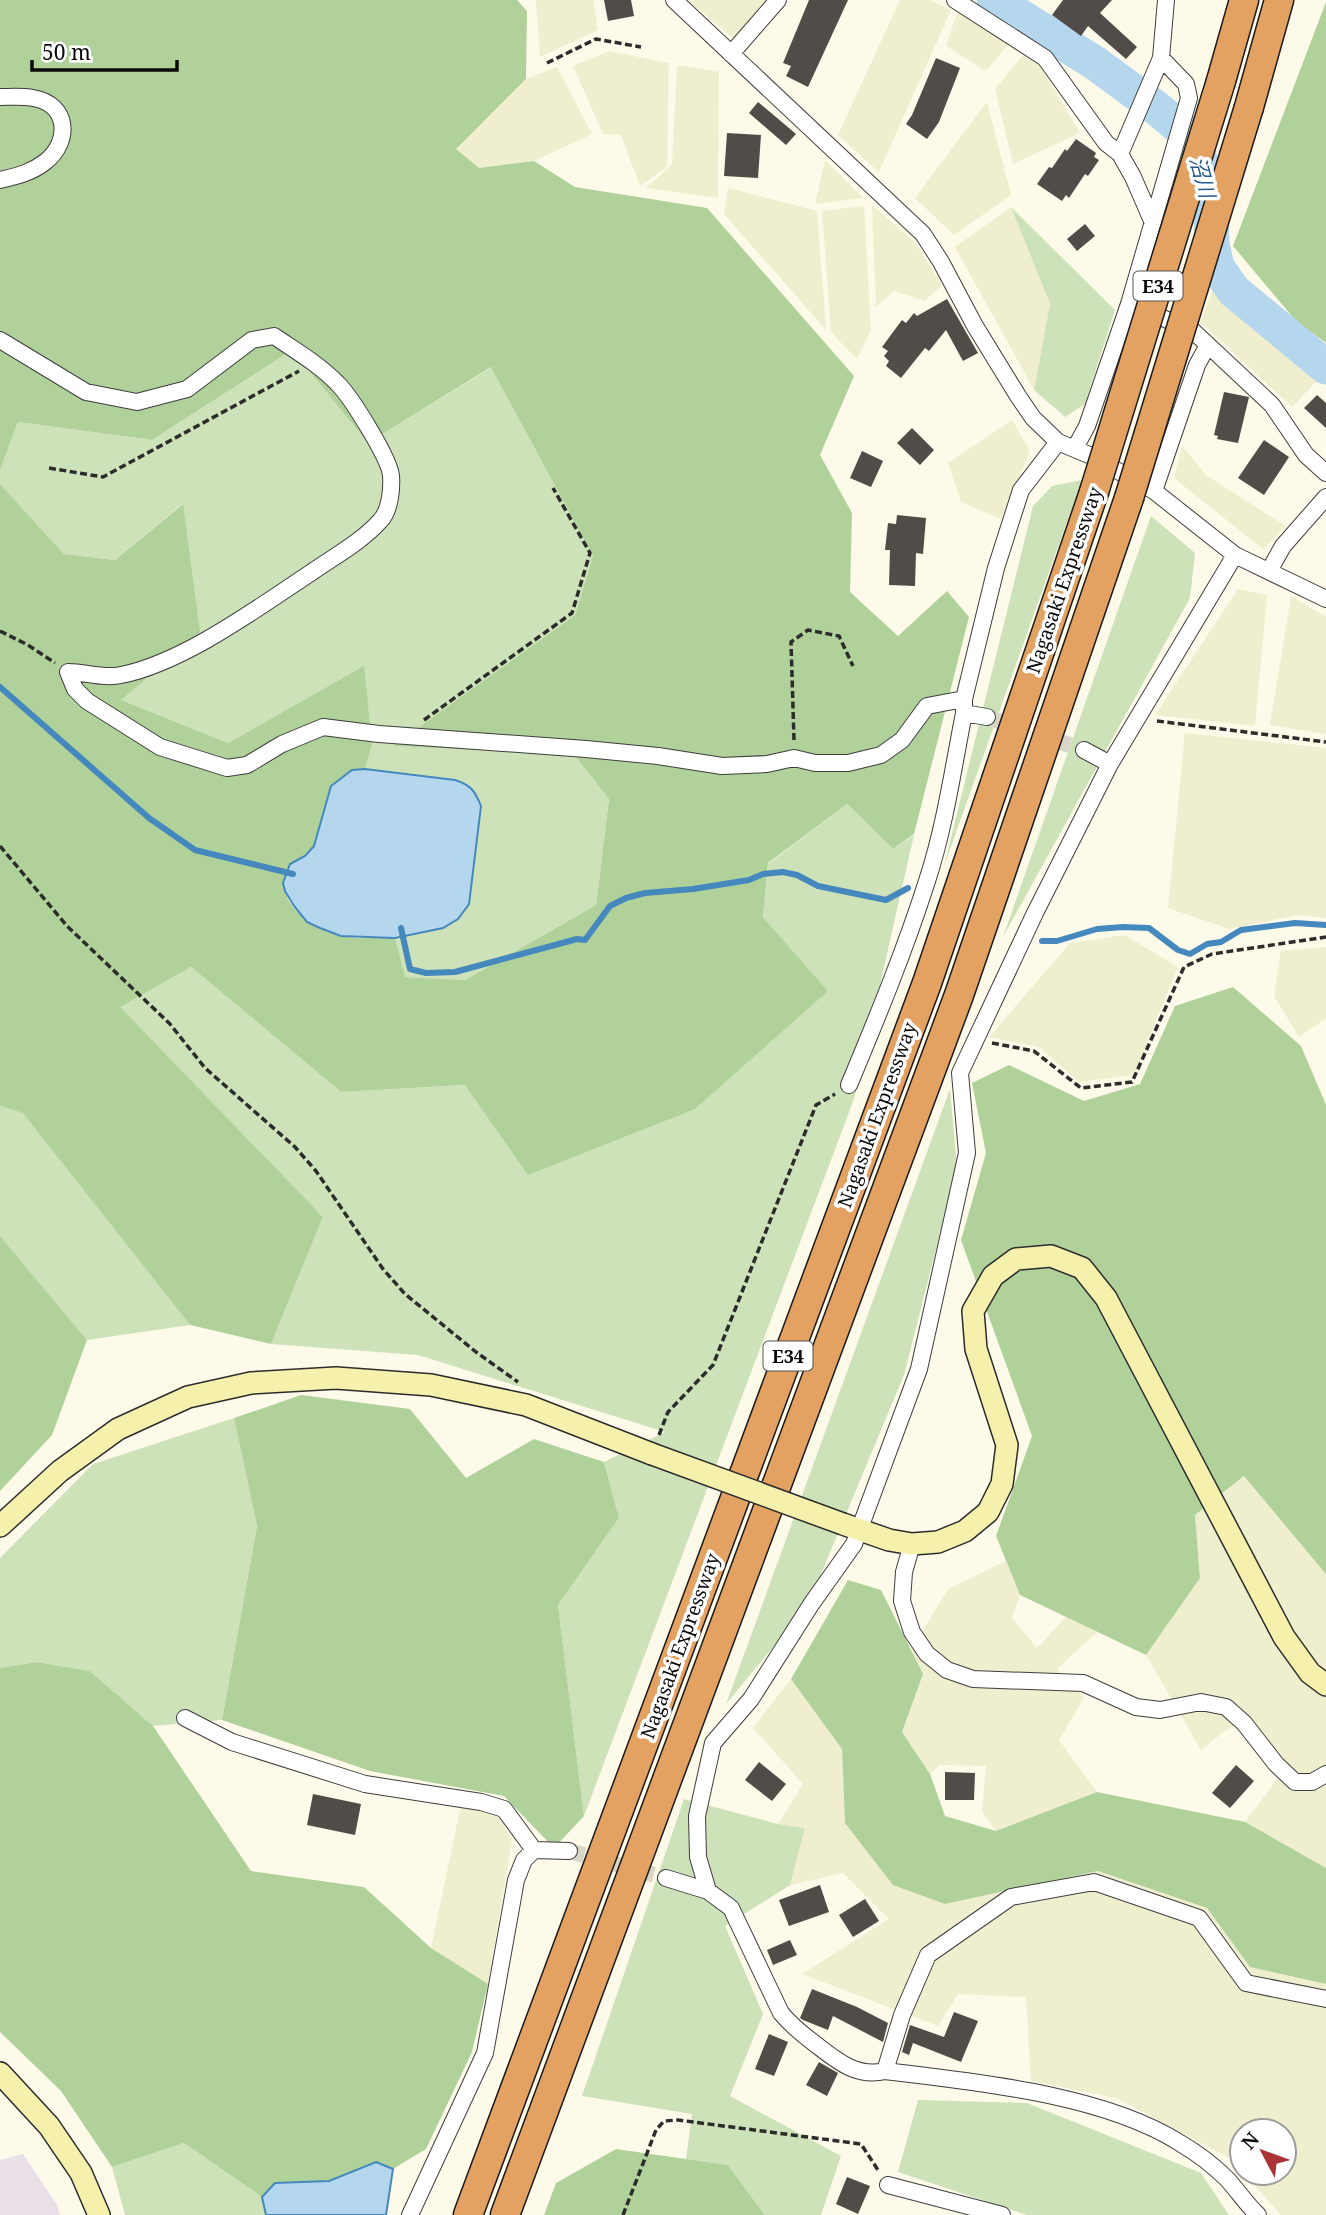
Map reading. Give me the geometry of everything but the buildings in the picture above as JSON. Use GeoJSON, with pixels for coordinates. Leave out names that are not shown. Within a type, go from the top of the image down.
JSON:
{"type":"FeatureCollection","features":[{"type":"Feature","properties":{"kind":"highway","name":"Nagasaki Expressway"},"geometry":{"type":"LineString","coordinates":[[468,2215],[927,983],[1094,492],[1244,0]]}},
{"type":"Feature","properties":{"kind":"highway","name":"Nagasaki Expressway"},"geometry":{"type":"LineString","coordinates":[[505,2215],[959,995],[1142,494],[1279,0]]}},
{"type":"Feature","properties":{"kind":"street"},"geometry":{"type":"LineString","coordinates":[[674,0],[923,234],[942,262],[975,326],[1018,396],[1034,418],[1058,442],[1075,448],[1235,555],[1326,599]]}},
{"type":"Feature","properties":{"kind":"street"},"geometry":{"type":"LineString","coordinates":[[731,54],[778,0]]}},
{"type":"Feature","properties":{"kind":"street"},"geometry":{"type":"LineString","coordinates":[[956,0],[1045,58],[1106,143],[1120,154],[1153,223]]}},
{"type":"Feature","properties":{"kind":"street"},"geometry":{"type":"LineString","coordinates":[[1120,154],[1161,58],[1166,0]]}},
{"type":"Feature","properties":{"kind":"street"},"geometry":{"type":"LineString","coordinates":[[1075,448],[1087,426],[1129,304],[1189,98],[1186,84],[1161,58]]}},
{"type":"Feature","properties":{"kind":"street"},"geometry":{"type":"LineString","coordinates":[[0,97],[34,98],[52,106],[60,113],[63,127],[59,147],[47,161],[26,174],[0,180]]}},
{"type":"Feature","properties":{"kind":"street"},"geometry":{"type":"LineString","coordinates":[[1129,304],[1193,331],[1272,405],[1306,455],[1326,473]]}},
{"type":"Feature","properties":{"kind":"street"},"geometry":{"type":"LineString","coordinates":[[0,340],[86,392],[137,402],[187,389],[252,340],[275,336],[339,385],[383,451],[391,474],[390,500],[383,519],[361,538],[220,631],[166,659],[123,675],[104,677],[68,672]]}},
{"type":"Feature","properties":{"kind":"street"},"geometry":{"type":"LineString","coordinates":[[1142,494],[1208,345]]}},
{"type":"Feature","properties":{"kind":"street"},"geometry":{"type":"LineString","coordinates":[[849,1085],[876,1022],[927,880],[941,831],[964,706],[996,568],[1021,490],[1058,442]]}},
{"type":"Feature","properties":{"kind":"street"},"geometry":{"type":"LineString","coordinates":[[1269,571],[1283,546],[1326,497]]}},
{"type":"Feature","properties":{"kind":"street"},"geometry":{"type":"LineString","coordinates":[[708,1891],[698,1857],[697,1816],[713,1743],[751,1699],[812,1603],[854,1544],[851,1527],[919,1369],[967,1153],[960,1073],[1035,913],[1110,764],[1235,555]]}},
{"type":"Feature","properties":{"kind":"street"},"geometry":{"type":"LineString","coordinates":[[68,672],[75,689],[87,701],[160,747],[227,768],[247,765],[282,744],[323,727],[658,756],[722,766],[767,764],[794,758],[815,763],[848,762],[881,755],[902,740],[927,706],[964,706],[987,717]]}},
{"type":"Feature","properties":{"kind":"street"},"geometry":{"type":"LineString","coordinates":[[1084,750],[1110,764]]}},
{"type":"Feature","properties":{"kind":"street"},"geometry":{"type":"LineString","coordinates":[[0,1526],[60,1471],[118,1429],[188,1397],[251,1383],[336,1378],[431,1385],[526,1405],[889,1540],[912,1544],[938,1542],[965,1531],[988,1512],[1002,1484],[1007,1445],[976,1349],[973,1311],[993,1276],[1016,1259],[1051,1256],[1082,1268],[1106,1298],[1284,1637],[1310,1673],[1326,1685]]}},
{"type":"Feature","properties":{"kind":"street"},"geometry":{"type":"LineString","coordinates":[[912,1544],[904,1572],[902,1601],[912,1632],[927,1654],[947,1670],[973,1679],[1083,1683],[1136,1707],[1160,1710],[1201,1702],[1226,1707],[1244,1723],[1276,1764],[1295,1782],[1312,1782],[1326,1774]]}},
{"type":"Feature","properties":{"kind":"street"},"geometry":{"type":"LineString","coordinates":[[185,1717],[232,1742],[365,1784],[481,1802],[504,1810],[534,1850]]}},
{"type":"Feature","properties":{"kind":"street"},"geometry":{"type":"LineString","coordinates":[[410,2215],[485,2053],[516,1880],[524,1860],[534,1850],[569,1851]]}},
{"type":"Feature","properties":{"kind":"street"},"geometry":{"type":"LineString","coordinates":[[666,1878],[708,1891],[731,1908],[781,2013],[790,2024],[840,2064],[874,2074],[885,2071],[955,2080],[1038,2094],[1107,2110],[1179,2142],[1226,2178],[1258,2215]]}},
{"type":"Feature","properties":{"kind":"street"},"geometry":{"type":"LineString","coordinates":[[885,2071],[902,2015],[928,1955],[1011,1897],[1094,1882],[1199,1918],[1246,1983],[1326,1999]]}},
{"type":"Feature","properties":{"kind":"street"},"geometry":{"type":"LineString","coordinates":[[0,2073],[49,2126],[81,2173],[99,2215]]}},
{"type":"Feature","properties":{"kind":"street"},"geometry":{"type":"LineString","coordinates":[[888,2185],[1002,2215]]}},
{"type":"Feature","properties":{"kind":"path"},"geometry":{"type":"LineString","coordinates":[[548,63],[596,39],[641,47]]}},
{"type":"Feature","properties":{"kind":"path"},"geometry":{"type":"LineString","coordinates":[[49,468],[103,477],[313,363]]}},
{"type":"Feature","properties":{"kind":"path"},"geometry":{"type":"LineString","coordinates":[[403,736],[572,613],[590,553],[553,488]]}},
{"type":"Feature","properties":{"kind":"path"},"geometry":{"type":"LineString","coordinates":[[794,758],[791,642],[808,630],[839,636],[853,666]]}},
{"type":"Feature","properties":{"kind":"path"},"geometry":{"type":"LineString","coordinates":[[0,631],[28,645],[68,672]]}},
{"type":"Feature","properties":{"kind":"path"},"geometry":{"type":"LineString","coordinates":[[1138,718],[1326,742]]}},
{"type":"Feature","properties":{"kind":"path"},"geometry":{"type":"LineString","coordinates":[[0,846],[66,926],[170,1024],[205,1068],[302,1155],[316,1171],[383,1269],[405,1294],[525,1388],[526,1405]]}},
{"type":"Feature","properties":{"kind":"path"},"geometry":{"type":"LineString","coordinates":[[976,1040],[1034,1051],[1081,1088],[1132,1082],[1184,967],[1212,954],[1326,937]]}},
{"type":"Feature","properties":{"kind":"path"},"geometry":{"type":"LineString","coordinates":[[652,1454],[668,1412],[713,1365],[816,1105],[849,1085]]}},
{"type":"Feature","properties":{"kind":"path"},"geometry":{"type":"LineString","coordinates":[[623,2215],[656,2130],[664,2120],[861,2144],[888,2185]]}},
{"type":"Feature","properties":{"kind":"shaded area"},"geometry":{"type":"Polygon","coordinates":[[[23,2154],[57,2205],[60,2215],[0,2215],[0,2160],[23,2154]]]}},
{"type":"Feature","properties":{"kind":"green space"},"geometry":{"type":"Polygon","coordinates":[[[0,0],[517,0],[527,11],[526,79],[456,149],[479,168],[534,161],[575,187],[707,208],[854,376],[820,455],[852,513],[850,592],[898,636],[947,591],[969,617],[914,834],[893,849],[847,804],[768,863],[763,917],[828,991],[695,1109],[528,1175],[465,1085],[341,1092],[191,967],[120,1007],[323,1217],[271,1344],[190,1325],[23,1113],[0,1106],[0,484],[64,554],[115,560],[183,504],[200,632],[121,700],[228,743],[364,666],[372,745],[365,769],[352,770],[329,791],[314,846],[305,856],[290,864],[285,891],[299,913],[323,929],[352,937],[395,938],[405,977],[465,980],[596,905],[609,799],[574,755],[393,746],[575,615],[593,556],[491,367],[368,443],[292,350],[152,440],[18,422],[0,470],[0,0]]]}},
{"type":"Feature","properties":{"kind":"green space"},"geometry":{"type":"Polygon","coordinates":[[[536,0],[593,0],[598,30],[540,57],[536,0]]]}},
{"type":"Feature","properties":{"kind":"green space"},"geometry":{"type":"Polygon","coordinates":[[[688,0],[770,0],[736,41],[688,0]]]}},
{"type":"Feature","properties":{"kind":"green space"},"geometry":{"type":"Polygon","coordinates":[[[900,0],[930,0],[951,10],[879,172],[838,135],[900,0]]]}},
{"type":"Feature","properties":{"kind":"green space"},"geometry":{"type":"Polygon","coordinates":[[[1326,2],[1326,343],[1296,321],[1233,246],[1326,2]]]}},
{"type":"Feature","properties":{"kind":"green space"},"geometry":{"type":"Polygon","coordinates":[[[958,10],[1012,40],[986,71],[946,46],[958,10]]]}},
{"type":"Feature","properties":{"kind":"green space"},"geometry":{"type":"Polygon","coordinates":[[[609,51],[669,63],[667,167],[640,186],[621,135],[603,134],[573,66],[609,51]]]}},
{"type":"Feature","properties":{"kind":"green space"},"geometry":{"type":"Polygon","coordinates":[[[1022,56],[1038,63],[1080,133],[1013,164],[995,89],[1022,56]]]}},
{"type":"Feature","properties":{"kind":"green space"},"geometry":{"type":"Polygon","coordinates":[[[677,65],[719,72],[718,198],[646,188],[672,164],[677,65]]]}},
{"type":"Feature","properties":{"kind":"green space"},"geometry":{"type":"Polygon","coordinates":[[[557,67],[592,134],[534,161],[479,168],[455,149],[526,79],[557,67]]]}},
{"type":"Feature","properties":{"kind":"green space"},"geometry":{"type":"Polygon","coordinates":[[[987,102],[1011,195],[954,235],[915,198],[987,102]]]}},
{"type":"Feature","properties":{"kind":"green space"},"geometry":{"type":"Polygon","coordinates":[[[825,160],[863,198],[815,204],[825,160]]]}},
{"type":"Feature","properties":{"kind":"green space"},"geometry":{"type":"Polygon","coordinates":[[[728,188],[817,211],[826,330],[724,214],[728,188]]]}},
{"type":"Feature","properties":{"kind":"green space"},"geometry":{"type":"Polygon","coordinates":[[[872,205],[915,242],[942,285],[925,301],[894,291],[876,307],[872,205]]]}},
{"type":"Feature","properties":{"kind":"green space"},"geometry":{"type":"Polygon","coordinates":[[[864,206],[871,330],[857,359],[831,332],[822,211],[864,206]]]}},
{"type":"Feature","properties":{"kind":"green space"},"geometry":{"type":"Polygon","coordinates":[[[1011,207],[1050,304],[1034,390],[955,247],[1011,207]]]}},
{"type":"Feature","properties":{"kind":"green space"},"geometry":{"type":"Polygon","coordinates":[[[1011,207],[1115,310],[1085,404],[1065,417],[1034,390],[1050,304],[1011,207]]]}},
{"type":"Feature","properties":{"kind":"green space"},"geometry":{"type":"Polygon","coordinates":[[[1213,290],[1317,381],[1292,407],[1200,322],[1213,290]]]}},
{"type":"Feature","properties":{"kind":"green space"},"geometry":{"type":"Polygon","coordinates":[[[292,350],[368,443],[492,367],[593,556],[575,615],[394,746],[574,755],[609,799],[596,905],[465,980],[404,977],[395,938],[402,935],[415,774],[365,769],[372,745],[363,667],[228,743],[120,700],[182,504],[115,560],[64,554],[0,484],[0,470],[18,422],[152,440],[292,350]]]}},
{"type":"Feature","properties":{"kind":"green space"},"geometry":{"type":"Polygon","coordinates":[[[1012,420],[1030,451],[1001,519],[961,502],[948,463],[1012,420]]]}},
{"type":"Feature","properties":{"kind":"green space"},"geometry":{"type":"Polygon","coordinates":[[[1182,446],[1207,476],[1286,526],[1263,549],[1174,478],[1182,446]]]}},
{"type":"Feature","properties":{"kind":"green space"},"geometry":{"type":"Polygon","coordinates":[[[1082,480],[944,866],[1033,506],[1052,486],[1082,480]]]}},
{"type":"Feature","properties":{"kind":"green space"},"geometry":{"type":"Polygon","coordinates":[[[1151,516],[1195,553],[1190,598],[1003,937],[1151,516]]]}},
{"type":"Feature","properties":{"kind":"green space"},"geometry":{"type":"Polygon","coordinates":[[[1238,589],[1267,595],[1255,726],[1155,715],[1238,589]]]}},
{"type":"Feature","properties":{"kind":"green space"},"geometry":{"type":"Polygon","coordinates":[[[1291,596],[1326,617],[1326,734],[1270,725],[1291,596]]]}},
{"type":"Feature","properties":{"kind":"green space"},"geometry":{"type":"Polygon","coordinates":[[[1185,733],[1326,748],[1326,918],[1298,915],[1229,929],[1168,908],[1185,733]]]}},
{"type":"Feature","properties":{"kind":"green space"},"geometry":{"type":"Polygon","coordinates":[[[847,804],[893,849],[914,835],[854,1099],[584,1816],[558,1605],[619,1518],[604,1462],[665,1432],[418,1355],[271,1344],[323,1217],[119,1007],[191,967],[341,1092],[465,1085],[827,990],[763,917],[768,864],[847,804]]]}},
{"type":"Feature","properties":{"kind":"green space"},"geometry":{"type":"Polygon","coordinates":[[[1125,935],[1178,967],[1134,1075],[1079,1082],[1039,1047],[989,1037],[1070,943],[1125,935]]]}},
{"type":"Feature","properties":{"kind":"green space"},"geometry":{"type":"Polygon","coordinates":[[[1326,947],[1326,1018],[1299,1037],[1274,996],[1281,951],[1326,947]]]}},
{"type":"Feature","properties":{"kind":"green space"},"geometry":{"type":"Polygon","coordinates":[[[1233,987],[1301,1046],[1326,1105],[1326,1574],[1244,1476],[1195,1515],[1200,1578],[1146,1655],[1020,1595],[996,1536],[1032,1436],[961,1240],[986,1153],[972,1083],[1009,1065],[1084,1101],[1140,1084],[1175,1006],[1233,987]]]}},
{"type":"Feature","properties":{"kind":"green space"},"geometry":{"type":"Polygon","coordinates":[[[950,1089],[957,1167],[904,1375],[808,1605],[726,1704],[950,1089]]]}},
{"type":"Feature","properties":{"kind":"green space"},"geometry":{"type":"Polygon","coordinates":[[[0,1106],[23,1112],[190,1325],[87,1340],[0,1236],[0,1106]]]}},
{"type":"Feature","properties":{"kind":"green space"},"geometry":{"type":"Polygon","coordinates":[[[0,1236],[87,1340],[52,1435],[0,1491],[0,1236]]]}},
{"type":"Feature","properties":{"kind":"green space"},"geometry":{"type":"Polygon","coordinates":[[[301,1395],[410,1409],[466,1478],[534,1439],[604,1462],[619,1518],[558,1605],[584,1816],[554,1848],[504,1796],[370,1771],[222,1720],[257,1526],[234,1418],[301,1395]]]}},
{"type":"Feature","properties":{"kind":"green space"},"geometry":{"type":"Polygon","coordinates":[[[234,1418],[257,1526],[222,1720],[153,1726],[90,1671],[37,1662],[0,1668],[0,1558],[93,1464],[234,1418]]]}},
{"type":"Feature","properties":{"kind":"green space"},"geometry":{"type":"Polygon","coordinates":[[[1245,1476],[1326,1574],[1326,1868],[1245,1822],[1288,1765],[1243,1717],[1201,1750],[1146,1655],[1200,1578],[1195,1515],[1245,1476]]]}},
{"type":"Feature","properties":{"kind":"green space"},"geometry":{"type":"Polygon","coordinates":[[[1006,1561],[1020,1595],[1012,1618],[1037,1648],[1066,1617],[1097,1632],[1057,1669],[1084,1698],[1059,1740],[1097,1792],[996,1831],[982,1812],[986,1766],[940,1765],[930,1774],[902,1732],[923,1674],[911,1650],[948,1589],[1006,1561]]]}},
{"type":"Feature","properties":{"kind":"green space"},"geometry":{"type":"Polygon","coordinates":[[[848,1580],[881,1590],[923,1674],[902,1732],[930,1774],[945,1816],[996,1831],[1097,1792],[1245,1822],[1326,1868],[1326,1984],[1250,1967],[1207,1908],[1098,1871],[945,1904],[893,1885],[845,1823],[842,1749],[791,1679],[848,1580]]]}},
{"type":"Feature","properties":{"kind":"green space"},"geometry":{"type":"Polygon","coordinates":[[[37,1662],[90,1671],[153,1726],[251,1871],[364,1887],[431,1948],[488,1984],[472,2052],[426,2149],[393,2169],[376,2162],[329,2181],[275,2183],[262,2197],[184,2143],[112,2167],[61,2091],[0,2032],[0,1668],[37,1662]]]}},
{"type":"Feature","properties":{"kind":"green space"},"geometry":{"type":"Polygon","coordinates":[[[791,1679],[842,1749],[845,1823],[945,1904],[1098,1871],[1207,1908],[1250,1967],[1326,1984],[1326,2215],[1281,2215],[1256,2187],[1298,2187],[1298,2117],[1228,2117],[1228,2157],[1116,2098],[1031,2081],[1026,1997],[958,1994],[938,2026],[802,1974],[889,1919],[843,1873],[790,1885],[805,1828],[778,1824],[803,1784],[753,1728],[791,1679]]]}},
{"type":"Feature","properties":{"kind":"green space"},"geometry":{"type":"Polygon","coordinates":[[[684,1799],[778,1824],[805,1828],[790,1885],[725,1926],[763,2014],[730,2096],[841,2156],[821,2215],[765,2215],[728,2165],[686,2159],[692,2114],[582,2096],[684,1799]]]}},
{"type":"Feature","properties":{"kind":"green space"},"geometry":{"type":"Polygon","coordinates":[[[461,1805],[500,1818],[512,1841],[488,1984],[431,1948],[461,1805]]]}},
{"type":"Feature","properties":{"kind":"green space"},"geometry":{"type":"Polygon","coordinates":[[[918,2100],[1027,2103],[1201,2173],[1229,2215],[1027,2215],[898,2172],[918,2100]]]}},
{"type":"Feature","properties":{"kind":"green space"},"geometry":{"type":"Polygon","coordinates":[[[184,2143],[262,2197],[266,2215],[125,2215],[112,2167],[184,2143]]]}},
{"type":"Feature","properties":{"kind":"green space"},"geometry":{"type":"Polygon","coordinates":[[[616,2149],[728,2165],[765,2215],[544,2215],[556,2183],[616,2149]]]}},
{"type":"Feature","properties":{"kind":"water"},"geometry":{"type":"Polygon","coordinates":[[[365,769],[455,780],[469,786],[477,796],[481,806],[469,904],[458,919],[443,928],[395,938],[341,936],[307,922],[285,891],[283,883],[290,864],[305,856],[314,846],[331,786],[352,770],[365,769]]]}},
{"type":"Feature","properties":{"kind":"water"},"geometry":{"type":"Polygon","coordinates":[[[376,2162],[393,2169],[386,2215],[266,2215],[262,2197],[275,2183],[329,2181],[376,2162]]]}},
{"type":"Feature","properties":{"kind":"waterway","name":"沼川"},"geometry":{"type":"LineString","coordinates":[[994,0],[1095,63],[1193,139],[1210,190],[1212,244],[1217,267],[1234,291],[1326,367]]}},
{"type":"Feature","properties":{"kind":"waterway"},"geometry":{"type":"LineString","coordinates":[[0,687],[149,818],[195,850],[293,874]]}},
{"type":"Feature","properties":{"kind":"waterway"},"geometry":{"type":"LineString","coordinates":[[401,928],[410,969],[426,973],[455,972],[577,939],[585,940],[610,906],[645,893],[693,889],[783,872],[797,875],[818,886],[886,900],[908,888]]}},
{"type":"Feature","properties":{"kind":"waterway"},"geometry":{"type":"LineString","coordinates":[[1042,941],[1057,941],[1097,929],[1149,928],[1178,950],[1190,954],[1207,944],[1221,942],[1241,930],[1295,923],[1326,925]]}},
{"type":"Feature","properties":{"kind":"tunnel"},"geometry":{"type":"LineString","coordinates":[[987,717],[1084,750]]}},
{"type":"Feature","properties":{"kind":"tunnel"},"geometry":{"type":"LineString","coordinates":[[569,1851],[666,1878]]}}]}
